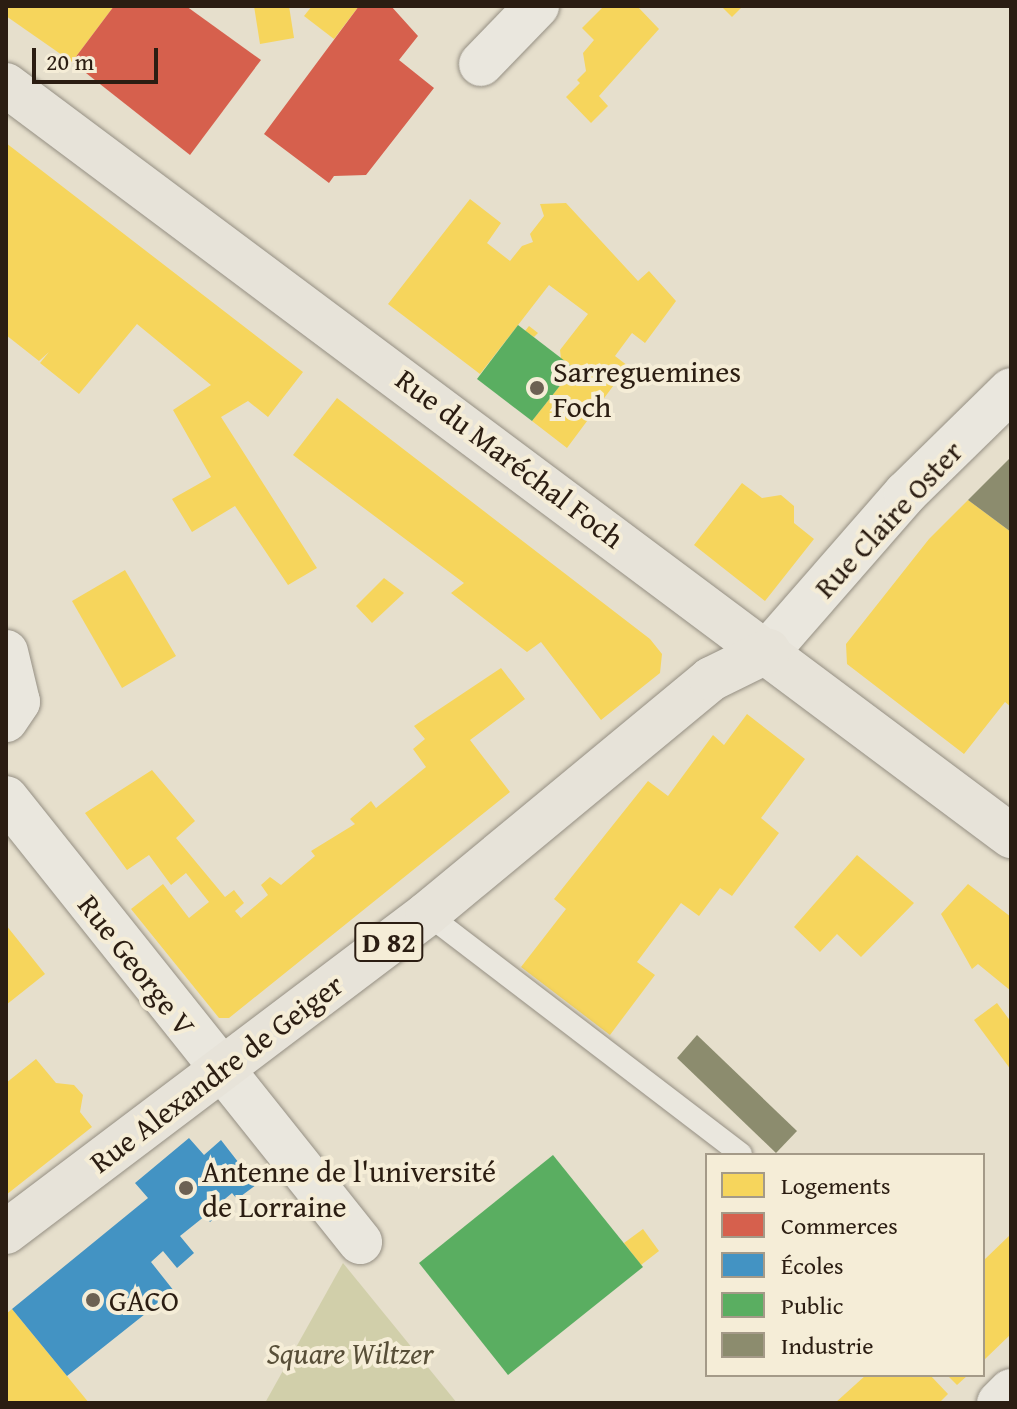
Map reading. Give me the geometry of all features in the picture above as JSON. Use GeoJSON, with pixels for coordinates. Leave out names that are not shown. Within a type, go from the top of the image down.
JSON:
{"type":"FeatureCollection","features":[{"type":"Feature","properties":{"kind":"main road","name":"Rue du Maréchal Foch"},"geometry":{"type":"LineString","coordinates":[[6,85],[768,651],[1011,836]]}},
{"type":"Feature","properties":{"kind":"main road","name":"Rue Alexandre de Geiger"},"geometry":{"type":"LineString","coordinates":[[6,1232],[427,914],[711,679],[768,651]]}},
{"type":"Feature","properties":{"kind":"street"},"geometry":{"type":"LineString","coordinates":[[481,64],[537,6]]}},
{"type":"Feature","properties":{"kind":"street","name":"Rue Claire Oster"},"geometry":{"type":"LineString","coordinates":[[768,651],[906,493],[1011,390]]}},
{"type":"Feature","properties":{"kind":"street"},"geometry":{"type":"LineString","coordinates":[[6,652],[18,702],[6,720]]}},
{"type":"Feature","properties":{"kind":"street","name":"Rue George V"},"geometry":{"type":"LineString","coordinates":[[6,798],[219,1071],[360,1242]]}},
{"type":"Feature","properties":{"kind":"street"},"geometry":{"type":"LineString","coordinates":[[999,1403],[1011,1391]]}},
{"type":"Feature","properties":{"kind":"lane"},"geometry":{"type":"LineString","coordinates":[[427,914],[740,1153]]}},
{"type":"Feature","properties":{"kind":"green space","name":"Square Wiltzer"},"geometry":{"type":"Polygon","coordinates":[[[343,1263],[457,1403],[265,1403],[343,1263]]]}},
{"type":"Feature","properties":{"kind":"building: Logements"},"geometry":{"type":"Polygon","coordinates":[[[6,6],[114,6],[72,62],[6,16],[6,6]]]}},
{"type":"Feature","properties":{"kind":"building: Logements"},"geometry":{"type":"Polygon","coordinates":[[[254,6],[289,6],[294,38],[260,44],[254,6]]]}},
{"type":"Feature","properties":{"kind":"building: Logements"},"geometry":{"type":"Polygon","coordinates":[[[312,6],[359,6],[334,39],[304,16],[312,6]]]}},
{"type":"Feature","properties":{"kind":"building: Logements"},"geometry":{"type":"Polygon","coordinates":[[[604,6],[637,6],[659,29],[599,96],[608,106],[591,123],[566,97],[580,83],[577,80],[586,71],[583,53],[594,40],[582,28],[604,6]]]}},
{"type":"Feature","properties":{"kind":"building: Logements"},"geometry":{"type":"Polygon","coordinates":[[[721,6],[743,6],[732,17],[721,6]]]}},
{"type":"Feature","properties":{"kind":"building: Logements"},"geometry":{"type":"Polygon","coordinates":[[[6,143],[303,372],[268,417],[248,401],[221,417],[317,568],[288,585],[235,506],[192,532],[172,499],[211,477],[173,410],[211,385],[137,324],[79,394],[40,363],[49,352],[39,361],[6,335],[6,143]]]}},
{"type":"Feature","properties":{"kind":"building: Logements"},"geometry":{"type":"Polygon","coordinates":[[[470,199],[501,223],[487,243],[510,261],[522,246],[533,242],[530,234],[544,216],[540,204],[566,203],[638,281],[649,271],[676,301],[645,343],[632,333],[615,356],[628,366],[567,448],[532,421],[574,368],[561,359],[560,350],[588,314],[549,285],[480,374],[388,304],[470,199]]]}},
{"type":"Feature","properties":{"kind":"building: Logements"},"geometry":{"type":"Polygon","coordinates":[[[529,326],[538,333],[534,337],[525,331],[529,326]]]}},
{"type":"Feature","properties":{"kind":"building: Logements"},"geometry":{"type":"Polygon","coordinates":[[[337,398],[650,639],[662,654],[660,673],[601,720],[541,642],[527,652],[451,593],[464,583],[293,455],[337,398]]]}},
{"type":"Feature","properties":{"kind":"building: Logements"},"geometry":{"type":"Polygon","coordinates":[[[742,483],[762,498],[781,495],[794,506],[794,523],[814,539],[765,601],[694,545],[742,483]]]}},
{"type":"Feature","properties":{"kind":"building: Logements"},"geometry":{"type":"Polygon","coordinates":[[[968,500],[1011,532],[1011,707],[1005,702],[964,754],[847,664],[846,644],[929,539],[968,500]]]}},
{"type":"Feature","properties":{"kind":"building: Logements"},"geometry":{"type":"Polygon","coordinates":[[[125,570],[176,656],[122,688],[72,601],[125,570]]]}},
{"type":"Feature","properties":{"kind":"building: Logements"},"geometry":{"type":"Polygon","coordinates":[[[384,578],[404,593],[372,623],[356,606],[384,578]]]}},
{"type":"Feature","properties":{"kind":"building: Logements"},"geometry":{"type":"Polygon","coordinates":[[[501,668],[525,699],[470,740],[510,792],[229,1018],[219,1018],[131,909],[163,884],[189,918],[209,902],[186,873],[171,885],[149,855],[127,870],[85,813],[152,770],[195,821],[176,838],[225,897],[234,890],[244,903],[235,911],[241,918],[268,895],[261,885],[270,877],[281,885],[315,856],[311,851],[355,824],[350,819],[371,801],[376,808],[426,767],[413,749],[425,739],[414,726],[501,668]]]}},
{"type":"Feature","properties":{"kind":"building: Logements"},"geometry":{"type":"Polygon","coordinates":[[[747,714],[805,759],[761,818],[779,833],[732,896],[720,888],[699,916],[681,903],[637,962],[655,975],[610,1035],[521,967],[566,909],[554,899],[648,781],[668,796],[713,735],[724,745],[747,714]]]}},
{"type":"Feature","properties":{"kind":"building: Logements"},"geometry":{"type":"Polygon","coordinates":[[[857,855],[914,903],[861,957],[837,934],[820,952],[794,927],[857,855]]]}},
{"type":"Feature","properties":{"kind":"building: Logements"},"geometry":{"type":"Polygon","coordinates":[[[968,884],[1011,917],[1011,991],[978,964],[972,969],[941,914],[968,884]]]}},
{"type":"Feature","properties":{"kind":"building: Logements"},"geometry":{"type":"Polygon","coordinates":[[[6,925],[45,974],[6,1005],[6,925]]]}},
{"type":"Feature","properties":{"kind":"building: Logements"},"geometry":{"type":"Polygon","coordinates":[[[997,1003],[1011,1022],[1011,1070],[974,1020],[997,1003]]]}},
{"type":"Feature","properties":{"kind":"building: Logements"},"geometry":{"type":"Polygon","coordinates":[[[36,1059],[56,1083],[74,1085],[83,1095],[80,1112],[92,1127],[6,1195],[6,1083],[36,1059]]]}},
{"type":"Feature","properties":{"kind":"building: Logements"},"geometry":{"type":"Polygon","coordinates":[[[643,1229],[659,1251],[641,1265],[624,1243],[643,1229]]]}},
{"type":"Feature","properties":{"kind":"building: Logements"},"geometry":{"type":"Polygon","coordinates":[[[1011,1234],[1011,1334],[985,1359],[985,1259],[1011,1234]]]}},
{"type":"Feature","properties":{"kind":"building: Logements"},"geometry":{"type":"Polygon","coordinates":[[[12,1309],[89,1403],[6,1403],[6,1314],[12,1309]]]}},
{"type":"Feature","properties":{"kind":"building: Logements"},"geometry":{"type":"Polygon","coordinates":[[[864,1377],[932,1377],[948,1394],[939,1403],[835,1403],[864,1377]]]}},
{"type":"Feature","properties":{"kind":"building: Logements"},"geometry":{"type":"Polygon","coordinates":[[[949,1377],[966,1377],[957,1385],[949,1377]]]}},
{"type":"Feature","properties":{"kind":"building: Commerces"},"geometry":{"type":"Polygon","coordinates":[[[114,6],[186,6],[261,60],[190,155],[72,62],[114,6]]]}},
{"type":"Feature","properties":{"kind":"building: Commerces"},"geometry":{"type":"Polygon","coordinates":[[[359,6],[391,6],[418,36],[399,60],[434,88],[366,175],[334,176],[329,183],[264,134],[359,6]]]}},
{"type":"Feature","properties":{"kind":"building: Écoles"},"geometry":{"type":"Polygon","coordinates":[[[189,1138],[204,1155],[221,1140],[256,1185],[237,1199],[232,1193],[213,1209],[218,1215],[210,1222],[205,1216],[180,1236],[194,1253],[177,1268],[163,1251],[151,1262],[174,1291],[67,1376],[12,1309],[148,1198],[135,1183],[189,1138]]]}},
{"type":"Feature","properties":{"kind":"building: Public"},"geometry":{"type":"Polygon","coordinates":[[[518,325],[574,368],[532,421],[477,379],[518,325]]]}},
{"type":"Feature","properties":{"kind":"building: Public"},"geometry":{"type":"Polygon","coordinates":[[[553,1155],[643,1267],[508,1375],[419,1263],[553,1155]]]}},
{"type":"Feature","properties":{"kind":"building: Industrie"},"geometry":{"type":"Polygon","coordinates":[[[1011,457],[1011,532],[968,500],[1011,457]]]}},
{"type":"Feature","properties":{"kind":"building: Industrie"},"geometry":{"type":"Polygon","coordinates":[[[697,1035],[797,1131],[776,1153],[677,1058],[697,1035]]]}},
{"type":"Feature","properties":{"kind":"place","name":"Sarreguemines Foch"},"geometry":{"type":"Point","coordinates":[537,388]}},
{"type":"Feature","properties":{"kind":"place","name":"Antenne de l'université de Lorraine"},"geometry":{"type":"Point","coordinates":[186,1188]}},
{"type":"Feature","properties":{"kind":"place","name":"GACO"},"geometry":{"type":"Point","coordinates":[93,1300]}}]}
